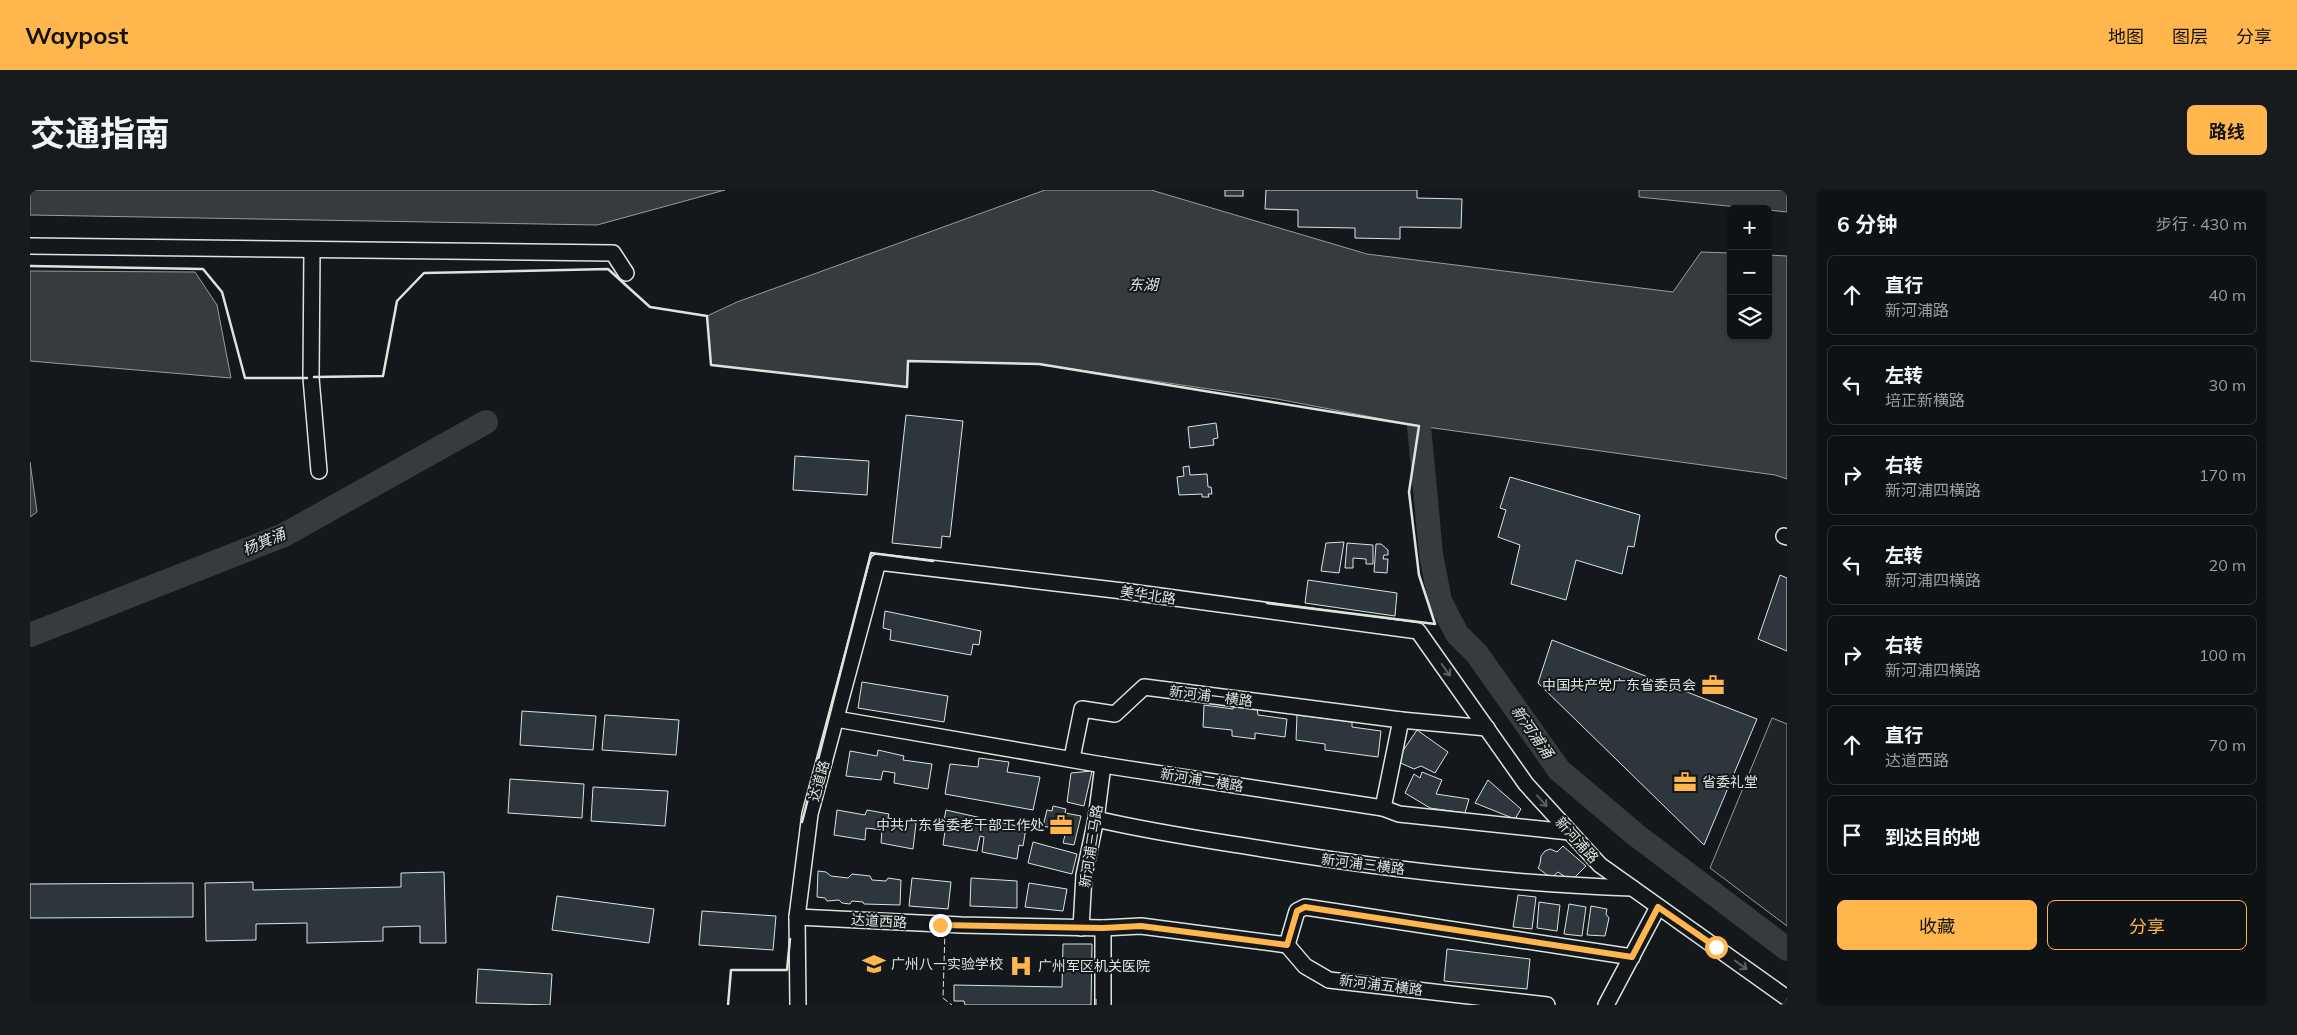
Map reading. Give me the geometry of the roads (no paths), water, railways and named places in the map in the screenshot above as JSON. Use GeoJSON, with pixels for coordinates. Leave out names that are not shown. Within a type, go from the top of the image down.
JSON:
{"type":"FeatureCollection","features":[{"type":"Feature","properties":{"kind":"street"},"geometry":{"type":"LineString","coordinates":[[30,246],[613,253],[626,273]]}},
{"type":"Feature","properties":{"kind":"street"},"geometry":{"type":"LineString","coordinates":[[312,250],[311,378],[319,471]]}},
{"type":"Feature","properties":{"kind":"street","name":"美华北路"},"geometry":{"type":"LineString","coordinates":[[878,562],[1133,593],[1418,631]]}},
{"type":"Feature","properties":{"kind":"street","name":"达道路"},"geometry":{"type":"LineString","coordinates":[[798,1005],[797,917],[810,814],[878,562]]}},
{"type":"Feature","properties":{"kind":"street","name":"新河浦路"},"geometry":{"type":"LineString","coordinates":[[1418,631],[1526,784],[1600,865],[1787,998]]}},
{"type":"Feature","properties":{"kind":"street","name":"新河浦一横路"},"geometry":{"type":"LineString","coordinates":[[1072,758],[1082,709],[1115,714],[1144,687],[1401,720]]}},
{"type":"Feature","properties":{"kind":"street","name":"新河浦二横路"},"geometry":{"type":"LineString","coordinates":[[836,719],[1072,758],[1103,765],[1383,808],[1398,814],[1569,832]]}},
{"type":"Feature","properties":{"kind":"street"},"geometry":{"type":"LineString","coordinates":[[1383,808],[1401,720],[1487,728]]}},
{"type":"Feature","properties":{"kind":"street","name":"新河浦三马路"},"geometry":{"type":"LineString","coordinates":[[1081,928],[1084,874],[1096,819],[1103,765]]}},
{"type":"Feature","properties":{"kind":"street","name":"新河浦三横路"},"geometry":{"type":"LineString","coordinates":[[1096,819],[1145,830],[1352,864],[1565,886],[1632,888]]}},
{"type":"Feature","properties":{"kind":"street"},"geometry":{"type":"LineString","coordinates":[[1287,945],[1297,911],[1305,907],[1632,957]]}},
{"type":"Feature","properties":{"kind":"street"},"geometry":{"type":"LineString","coordinates":[[1606,1005],[1658,907]]}},
{"type":"Feature","properties":{"kind":"street","name":"达道西路"},"geometry":{"type":"LineString","coordinates":[[797,917],[961,926],[1081,928],[1141,926],[1287,945]]}},
{"type":"Feature","properties":{"kind":"street"},"geometry":{"type":"LineString","coordinates":[[1103,928],[1103,1005]]}},
{"type":"Feature","properties":{"kind":"street","name":"新河浦五横路"},"geometry":{"type":"LineString","coordinates":[[1287,945],[1305,966],[1329,980],[1546,1005]]}},
{"type":"Feature","properties":{"kind":"water"},"geometry":{"type":"Polygon","coordinates":[[[30,190],[725,190],[597,225],[30,215],[30,190]]]}},
{"type":"Feature","properties":{"kind":"water","name":"东湖"},"geometry":{"type":"Polygon","coordinates":[[[1045,190],[1151,190],[1367,254],[1673,292],[1701,252],[1727,253],[1727,340],[1772,340],[1772,255],[1787,256],[1787,479],[1775,475],[1419,426],[1277,399],[1039,364],[908,361],[907,387],[711,365],[707,316],[737,302],[1045,190]]]}},
{"type":"Feature","properties":{"kind":"water"},"geometry":{"type":"Polygon","coordinates":[[[1639,190],[1787,190],[1787,212],[1772,210],[1772,205],[1727,206],[1639,197],[1639,190]]]}},
{"type":"Feature","properties":{"kind":"water"},"geometry":{"type":"Polygon","coordinates":[[[30,271],[195,272],[217,305],[231,378],[30,361],[30,271]]]}},
{"type":"Feature","properties":{"kind":"water"},"geometry":{"type":"Polygon","coordinates":[[[30,462],[37,512],[30,517],[30,462]]]}},
{"type":"Feature","properties":{"kind":"waterway","name":"杨箕涌"},"geometry":{"type":"LineString","coordinates":[[30,635],[284,535],[486,422]]}},
{"type":"Feature","properties":{"kind":"waterway","name":"新河浦涌"},"geometry":{"type":"LineString","coordinates":[[1419,426],[1431,554],[1440,601],[1457,634],[1477,654],[1559,770],[1636,835],[1787,949]]}},
{"type":"Feature","properties":{"kind":"place","name":"中国共产党广东省委员会"},"geometry":{"type":"Point","coordinates":[1713,685]}},
{"type":"Feature","properties":{"kind":"place","name":"省委礼堂"},"geometry":{"type":"Point","coordinates":[1685,782]}},
{"type":"Feature","properties":{"kind":"place","name":"中共广东省委老干部工作处"},"geometry":{"type":"Point","coordinates":[1061,825]}},
{"type":"Feature","properties":{"kind":"place","name":"广州八一实验学校"},"geometry":{"type":"Point","coordinates":[874,964]}},
{"type":"Feature","properties":{"kind":"place","name":"广州军区机关医院"},"geometry":{"type":"Point","coordinates":[1021,966]}}]}
